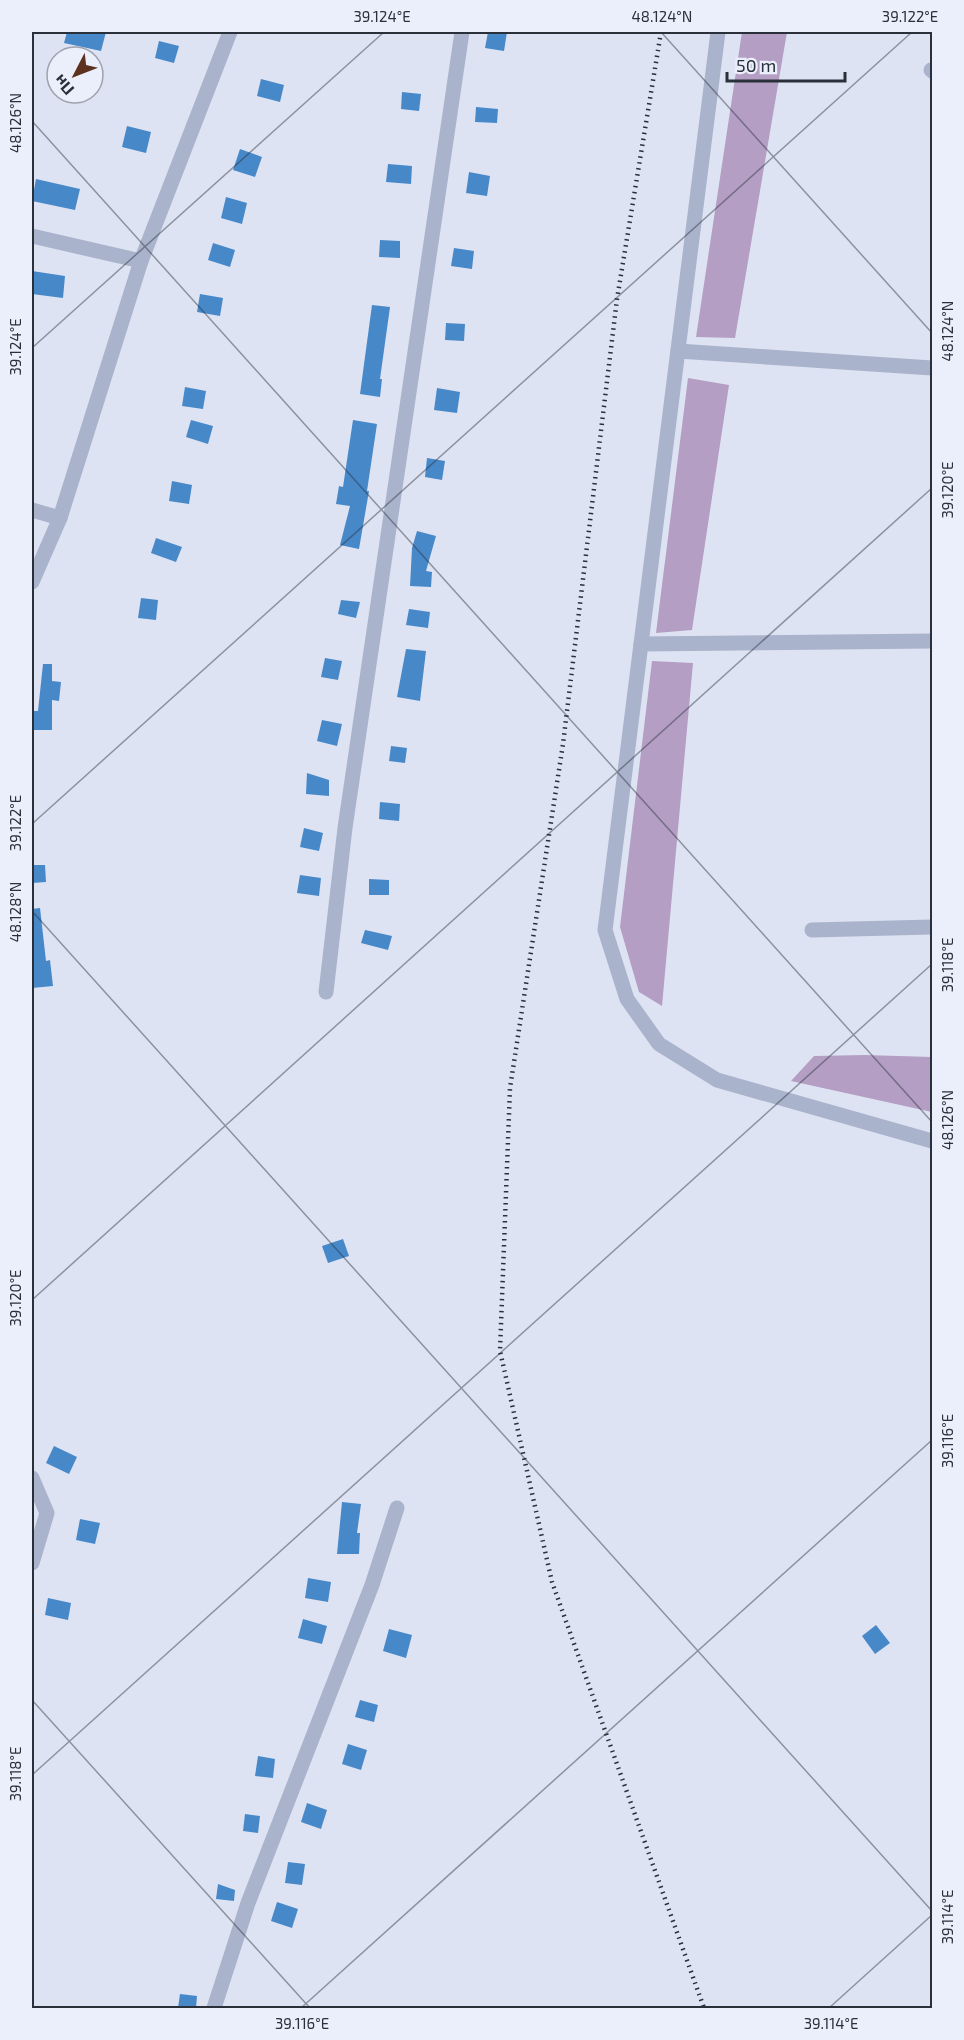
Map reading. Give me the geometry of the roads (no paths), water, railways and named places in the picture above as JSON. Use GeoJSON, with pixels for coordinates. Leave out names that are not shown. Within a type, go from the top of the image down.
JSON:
{"type":"FeatureCollection","features":[{"type":"Feature","properties":{"kind":"street"},"geometry":{"type":"LineString","coordinates":[[32,582],[60,518],[141,261],[230,32]]}},
{"type":"Feature","properties":{"kind":"street"},"geometry":{"type":"LineString","coordinates":[[326,992],[346,817],[462,32]]}},
{"type":"Feature","properties":{"kind":"street"},"geometry":{"type":"LineString","coordinates":[[718,32],[605,930],[627,999],[659,1044],[717,1080],[933,1141]]}},
{"type":"Feature","properties":{"kind":"street"},"geometry":{"type":"LineString","coordinates":[[32,236],[141,261]]}},
{"type":"Feature","properties":{"kind":"street"},"geometry":{"type":"LineString","coordinates":[[678,351],[933,368]]}},
{"type":"Feature","properties":{"kind":"street"},"geometry":{"type":"LineString","coordinates":[[32,510],[60,518]]}},
{"type":"Feature","properties":{"kind":"street"},"geometry":{"type":"LineString","coordinates":[[641,644],[933,641]]}},
{"type":"Feature","properties":{"kind":"street"},"geometry":{"type":"LineString","coordinates":[[812,930],[933,927]]}},
{"type":"Feature","properties":{"kind":"street"},"geometry":{"type":"LineString","coordinates":[[32,1478],[47,1513],[32,1563]]}},
{"type":"Feature","properties":{"kind":"street"},"geometry":{"type":"LineString","coordinates":[[214,2008],[248,1903],[372,1585],[397,1508]]}},
{"type":"Feature","properties":{"kind":"railway"},"geometry":{"type":"LineString","coordinates":[[661,32],[617,299],[563,744],[510,1088],[500,1351],[552,1582],[704,2008]]}}]}
